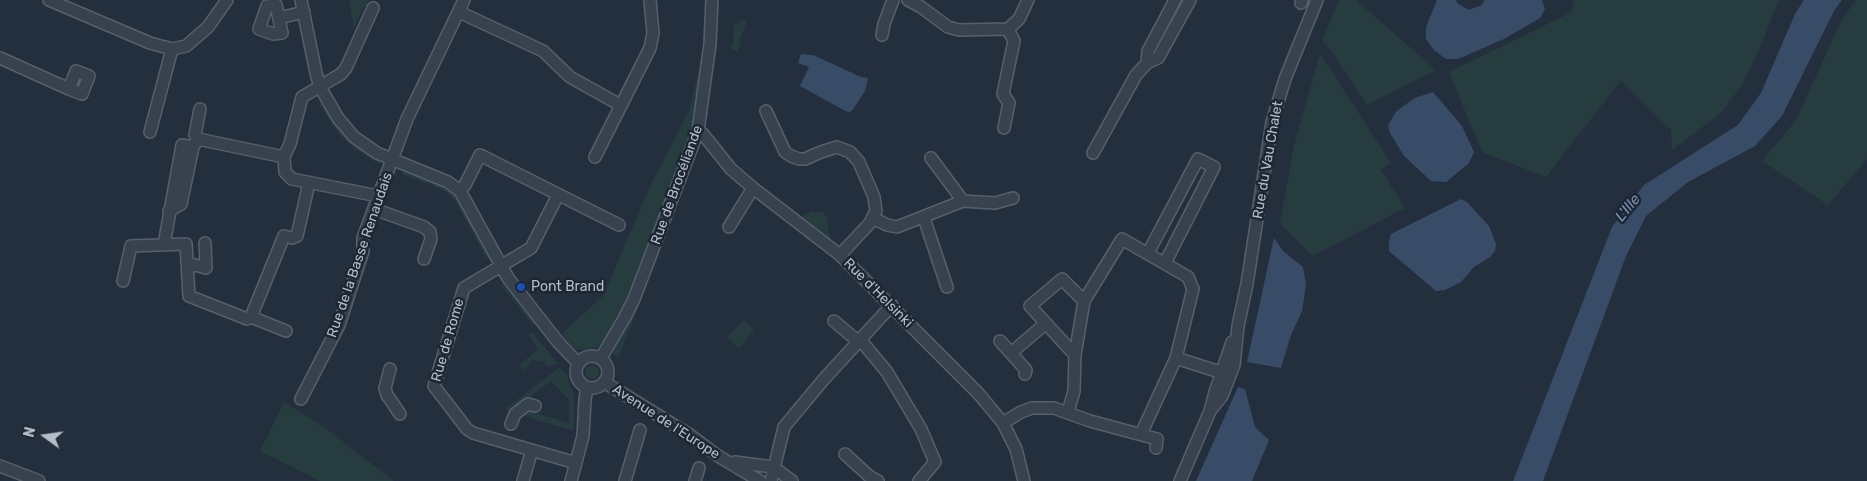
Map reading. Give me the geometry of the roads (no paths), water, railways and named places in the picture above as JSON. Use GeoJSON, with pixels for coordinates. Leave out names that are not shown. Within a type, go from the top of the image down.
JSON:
{"type":"FeatureCollection","features":[{"type":"Feature","properties":{"kind":"street"},"geometry":{"type":"LineString","coordinates":[[49,0],[150,42],[172,49],[186,46],[208,27],[227,0]]}},
{"type":"Feature","properties":{"kind":"street"},"geometry":{"type":"LineString","coordinates":[[301,0],[320,87],[333,110],[350,133],[366,146],[393,160],[448,182],[460,191],[501,267],[558,342],[578,363]]}},
{"type":"Feature","properties":{"kind":"street","name":"Rue de la Basse Renaudais"},"geometry":{"type":"LineString","coordinates":[[301,399],[339,325],[363,251],[363,238],[407,120],[464,0]]}},
{"type":"Feature","properties":{"kind":"street"},"geometry":{"type":"LineString","coordinates":[[595,157],[652,42],[650,0]]}},
{"type":"Feature","properties":{"kind":"street","name":"Rue de Brocéliande"},"geometry":{"type":"LineString","coordinates":[[601,358],[634,299],[698,131],[710,44],[712,0]]}},
{"type":"Feature","properties":{"kind":"street"},"geometry":{"type":"LineString","coordinates":[[882,36],[884,24],[893,0]]}},
{"type":"Feature","properties":{"kind":"street"},"geometry":{"type":"LineString","coordinates":[[908,0],[953,29],[1008,29],[1019,19],[1028,0]]}},
{"type":"Feature","properties":{"kind":"street"},"geometry":{"type":"LineString","coordinates":[[1147,63],[1148,51],[1175,0]]}},
{"type":"Feature","properties":{"kind":"street"},"geometry":{"type":"LineString","coordinates":[[1093,153],[1136,75],[1147,63],[1158,58],[1190,0]]}},
{"type":"Feature","properties":{"kind":"street","name":"Rue du Vau Chalet"},"geometry":{"type":"LineString","coordinates":[[1180,481],[1226,374],[1247,284],[1272,122],[1285,79],[1317,0]]}},
{"type":"Feature","properties":{"kind":"street"},"geometry":{"type":"LineString","coordinates":[[373,8],[346,68],[341,74],[302,97],[290,144],[284,157],[286,172],[292,179],[378,196]]}},
{"type":"Feature","properties":{"kind":"street"},"geometry":{"type":"LineString","coordinates":[[279,18],[304,12]]}},
{"type":"Feature","properties":{"kind":"street"},"geometry":{"type":"LineString","coordinates":[[459,12],[543,51],[570,77],[620,104]]}},
{"type":"Feature","properties":{"kind":"street"},"geometry":{"type":"LineString","coordinates":[[1004,128],[1009,103],[1003,94],[1014,41],[1008,29]]}},
{"type":"Feature","properties":{"kind":"street"},"geometry":{"type":"LineString","coordinates":[[150,132],[172,49]]}},
{"type":"Feature","properties":{"kind":"street"},"geometry":{"type":"LineString","coordinates":[[0,58],[69,89]]}},
{"type":"Feature","properties":{"kind":"street"},"geometry":{"type":"LineString","coordinates":[[195,143],[200,109]]}},
{"type":"Feature","properties":{"kind":"street"},"geometry":{"type":"LineString","coordinates":[[766,111],[785,152],[791,156],[805,159],[837,147],[853,154],[858,162],[874,197],[876,208],[873,218],[840,255]]}},
{"type":"Feature","properties":{"kind":"street","name":"Rue d'Helsinki"},"geometry":{"type":"LineString","coordinates":[[698,131],[702,133],[731,169],[840,255],[978,393],[1003,423],[1016,449],[1024,481]]}},
{"type":"Feature","properties":{"kind":"street"},"geometry":{"type":"LineString","coordinates":[[168,244],[165,239],[182,145],[195,143],[284,157]]}},
{"type":"Feature","properties":{"kind":"street"},"geometry":{"type":"LineString","coordinates":[[460,191],[480,155],[619,225]]}},
{"type":"Feature","properties":{"kind":"street"},"geometry":{"type":"LineString","coordinates":[[932,158],[962,201]]}},
{"type":"Feature","properties":{"kind":"street"},"geometry":{"type":"LineString","coordinates":[[1148,253],[1198,159],[1214,167],[1166,263]]}},
{"type":"Feature","properties":{"kind":"street"},"geometry":{"type":"LineString","coordinates":[[251,317],[284,236],[292,238],[297,236],[309,183]]}},
{"type":"Feature","properties":{"kind":"street"},"geometry":{"type":"LineString","coordinates":[[729,227],[753,188]]}},
{"type":"Feature","properties":{"kind":"street"},"geometry":{"type":"LineString","coordinates":[[501,267],[532,248],[558,195]]}},
{"type":"Feature","properties":{"kind":"street"},"geometry":{"type":"LineString","coordinates":[[873,218],[887,225],[897,227],[924,218],[962,201],[994,203],[1013,198]]}},
{"type":"Feature","properties":{"kind":"street"},"geometry":{"type":"LineString","coordinates":[[374,208],[424,227],[430,232],[431,239],[424,259]]}},
{"type":"Feature","properties":{"kind":"street"},"geometry":{"type":"LineString","coordinates":[[924,218],[947,286]]}},
{"type":"Feature","properties":{"kind":"street"},"geometry":{"type":"LineString","coordinates":[[1068,412],[1074,391],[1075,355],[1084,301],[1122,239],[1188,276],[1193,289],[1176,358],[1141,434]]}},
{"type":"Feature","properties":{"kind":"street"},"geometry":{"type":"LineString","coordinates":[[187,263],[206,268],[205,243]]}},
{"type":"Feature","properties":{"kind":"street"},"geometry":{"type":"LineString","coordinates":[[124,280],[131,246],[186,244],[189,296],[286,331]]}},
{"type":"Feature","properties":{"kind":"street","name":"Rue de Rome"},"geometry":{"type":"LineString","coordinates":[[501,267],[464,288],[434,386],[467,429],[473,433],[576,463]]}},
{"type":"Feature","properties":{"kind":"street"},"geometry":{"type":"LineString","coordinates":[[1075,355],[1030,306],[1062,279],[1084,301]]}},
{"type":"Feature","properties":{"kind":"street"},"geometry":{"type":"LineString","coordinates":[[770,481],[784,427],[892,305]]}},
{"type":"Feature","properties":{"kind":"street"},"geometry":{"type":"LineString","coordinates":[[834,321],[863,343],[887,372],[921,429],[935,462],[919,481]]}},
{"type":"Feature","properties":{"kind":"street"},"geometry":{"type":"LineString","coordinates":[[1011,353],[1046,324]]}},
{"type":"Feature","properties":{"kind":"street"},"geometry":{"type":"LineString","coordinates":[[1000,341],[1026,370],[1025,374]]}},
{"type":"Feature","properties":{"kind":"street"},"geometry":{"type":"LineString","coordinates":[[591,355],[601,358],[608,369],[607,376],[600,386],[587,387],[577,379],[576,369],[578,363],[581,359],[591,355]]}},
{"type":"Feature","properties":{"kind":"street"},"geometry":{"type":"LineString","coordinates":[[1176,358],[1226,374]]}},
{"type":"Feature","properties":{"kind":"street"},"geometry":{"type":"LineString","coordinates":[[390,369],[385,388],[387,395],[400,414]]}},
{"type":"Feature","properties":{"kind":"street","name":"Avenue de l'Europe"},"geometry":{"type":"LineString","coordinates":[[604,382],[760,481]]}},
{"type":"Feature","properties":{"kind":"street"},"geometry":{"type":"LineString","coordinates":[[571,481],[584,432],[587,387]]}},
{"type":"Feature","properties":{"kind":"street"},"geometry":{"type":"LineString","coordinates":[[511,424],[515,414],[528,404],[536,406]]}},
{"type":"Feature","properties":{"kind":"street"},"geometry":{"type":"LineString","coordinates":[[1003,423],[1020,412],[1032,408],[1050,408],[1157,439],[1156,448]]}},
{"type":"Feature","properties":{"kind":"street"},"geometry":{"type":"LineString","coordinates":[[625,481],[640,430]]}},
{"type":"Feature","properties":{"kind":"street"},"geometry":{"type":"LineString","coordinates":[[523,481],[532,450]]}},
{"type":"Feature","properties":{"kind":"street"},"geometry":{"type":"LineString","coordinates":[[845,454],[869,476],[878,481]]}},
{"type":"Feature","properties":{"kind":"street","name":"Avenue de l'Europe"},"geometry":{"type":"LineString","coordinates":[[728,461],[774,467]]}},
{"type":"Feature","properties":{"kind":"street"},"geometry":{"type":"LineString","coordinates":[[0,466],[39,481]]}},
{"type":"Feature","properties":{"kind":"street"},"geometry":{"type":"LineString","coordinates":[[774,467],[792,481]]}},
{"type":"Feature","properties":{"kind":"street"},"geometry":{"type":"LineString","coordinates":[[695,481],[699,468]]}},
{"type":"Feature","properties":{"kind":"water"},"geometry":{"type":"Polygon","coordinates":[[[1437,0],[1456,0],[1458,4],[1469,10],[1482,5],[1484,0],[1542,0],[1545,9],[1540,18],[1504,39],[1458,59],[1446,59],[1434,50],[1426,39],[1426,27],[1437,0]]]}},
{"type":"Feature","properties":{"kind":"water","name":"L'Ille"},"geometry":{"type":"Polygon","coordinates":[[[1804,0],[1842,0],[1834,11],[1782,116],[1755,146],[1688,182],[1646,216],[1626,256],[1543,481],[1513,481],[1612,227],[1644,185],[1738,125],[1761,93],[1795,14],[1804,0]]]}},
{"type":"Feature","properties":{"kind":"water"},"geometry":{"type":"Polygon","coordinates":[[[801,54],[813,55],[861,77],[868,78],[865,91],[852,111],[848,112],[800,86],[809,67],[798,63],[801,54]]]}},
{"type":"Feature","properties":{"kind":"water"},"geometry":{"type":"Polygon","coordinates":[[[1433,92],[1462,126],[1474,152],[1469,163],[1446,182],[1431,181],[1404,156],[1390,133],[1388,125],[1396,112],[1402,107],[1415,98],[1433,92]]]}},
{"type":"Feature","properties":{"kind":"water"},"geometry":{"type":"Polygon","coordinates":[[[1461,199],[1467,202],[1489,226],[1496,244],[1495,251],[1490,257],[1474,267],[1461,282],[1445,290],[1436,291],[1389,251],[1391,234],[1461,199]]]}},
{"type":"Feature","properties":{"kind":"water"},"geometry":{"type":"Polygon","coordinates":[[[1274,238],[1283,251],[1303,267],[1306,285],[1302,311],[1291,335],[1281,368],[1247,362],[1274,238]]]}},
{"type":"Feature","properties":{"kind":"water"},"geometry":{"type":"Polygon","coordinates":[[[1238,387],[1245,389],[1255,427],[1269,440],[1252,481],[1196,481],[1238,387]]]}},
{"type":"Feature","properties":{"kind":"place","name":"Pont Brand"},"geometry":{"type":"Point","coordinates":[521,287]}}]}
